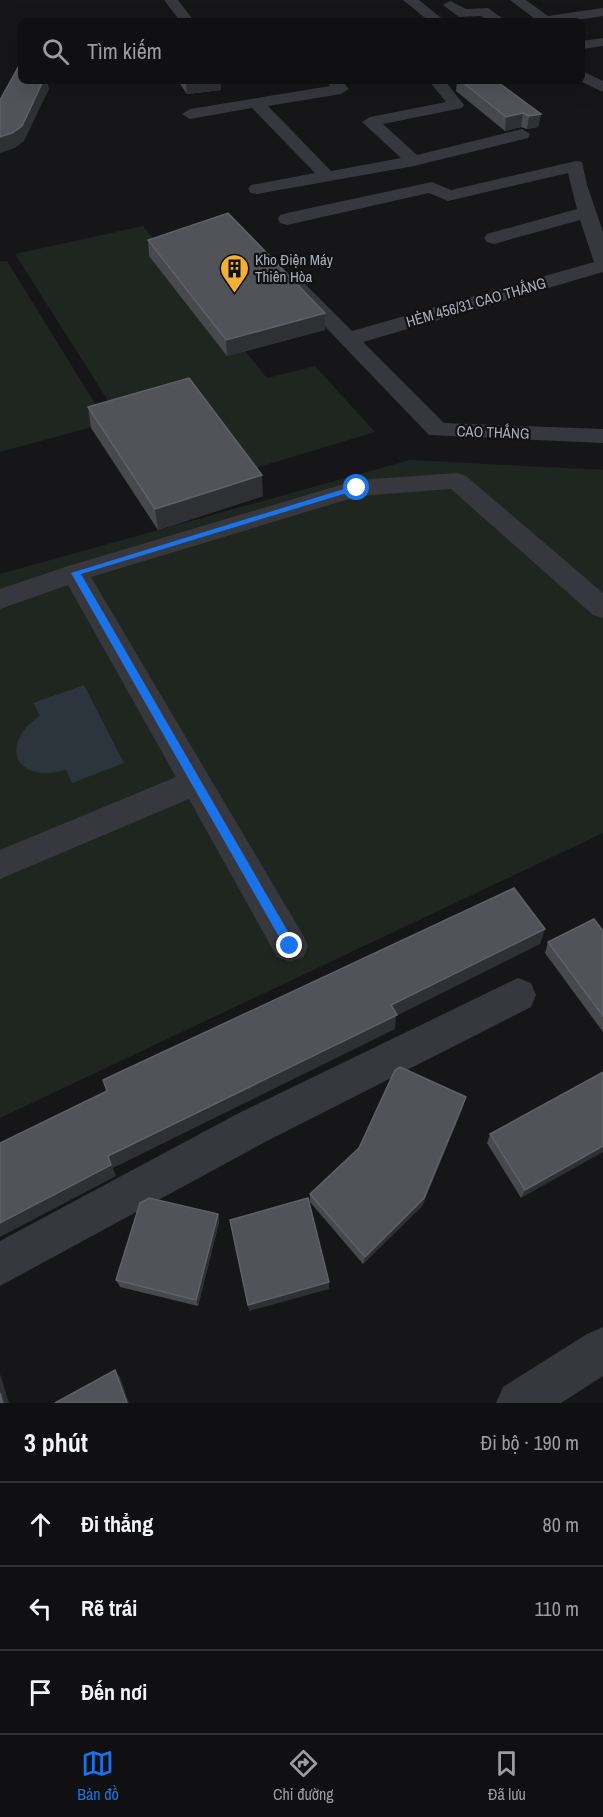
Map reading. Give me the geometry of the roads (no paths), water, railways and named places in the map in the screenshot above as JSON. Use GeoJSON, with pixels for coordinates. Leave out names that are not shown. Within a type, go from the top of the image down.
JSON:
{"type":"FeatureCollection","features":[{"type":"Feature","properties":{"kind":"street"},"geometry":{"type":"LineString","coordinates":[[171,0],[185,18]]}},
{"type":"Feature","properties":{"kind":"street"},"geometry":{"type":"LineString","coordinates":[[410,0],[434,18]]}},
{"type":"Feature","properties":{"kind":"street"},"geometry":{"type":"LineString","coordinates":[[516,0],[539,18]]}},
{"type":"Feature","properties":{"kind":"street"},"geometry":{"type":"LineString","coordinates":[[587,0],[602,8]]}},
{"type":"Feature","properties":{"kind":"street"},"geometry":{"type":"LineString","coordinates":[[450,5],[464,14],[483,11],[494,18]]}},
{"type":"Feature","properties":{"kind":"street"},"geometry":{"type":"LineString","coordinates":[[557,18],[602,8]]}},
{"type":"Feature","properties":{"kind":"street"},"geometry":{"type":"LineString","coordinates":[[585,45],[603,42]]}},
{"type":"Feature","properties":{"kind":"street"},"geometry":{"type":"LineString","coordinates":[[589,80],[603,71]]}},
{"type":"Feature","properties":{"kind":"street"},"geometry":{"type":"LineString","coordinates":[[190,114],[341,89],[337,84]]}},
{"type":"Feature","properties":{"kind":"street"},"geometry":{"type":"LineString","coordinates":[[414,162],[370,122],[456,105],[439,84]]}},
{"type":"Feature","properties":{"kind":"street"},"geometry":{"type":"LineString","coordinates":[[566,86],[574,84]]}},
{"type":"Feature","properties":{"kind":"street"},"geometry":{"type":"LineString","coordinates":[[256,103],[322,171]]}},
{"type":"Feature","properties":{"kind":"street"},"geometry":{"type":"LineString","coordinates":[[257,189],[414,162],[522,134]]}},
{"type":"Feature","properties":{"kind":"street"},"geometry":{"type":"LineString","coordinates":[[287,219],[432,187],[448,196],[576,166],[586,185],[587,212],[603,261]]}},
{"type":"Feature","properties":{"kind":"street"},"geometry":{"type":"LineString","coordinates":[[494,238],[587,212]]}},
{"type":"Feature","properties":{"kind":"street","name":"HẺM 456/31 CAO THẮNG"},"geometry":{"type":"LineString","coordinates":[[349,339],[603,266]]}},
{"type":"Feature","properties":{"kind":"street","name":"CAO THẮNG"},"geometry":{"type":"LineString","coordinates":[[282,271],[437,430],[603,436]]}},
{"type":"Feature","properties":{"kind":"street"},"geometry":{"type":"LineString","coordinates":[[0,599],[75,573],[357,488],[457,481],[603,608]]}},
{"type":"Feature","properties":{"kind":"street"},"geometry":{"type":"LineString","coordinates":[[75,573],[290,946]]}},
{"type":"Feature","properties":{"kind":"street"},"geometry":{"type":"LineString","coordinates":[[0,865],[196,782]]}},
{"type":"Feature","properties":{"kind":"street"},"geometry":{"type":"LineString","coordinates":[[0,1264],[251,1128],[518,995]]}},
{"type":"Feature","properties":{"kind":"street"},"geometry":{"type":"LineString","coordinates":[[519,1403],[603,1350]]}},
{"type":"Feature","properties":{"kind":"place","name":"Kho Điện Máy Thiên Hòa"},"geometry":{"type":"Point","coordinates":[234,294]}}]}
